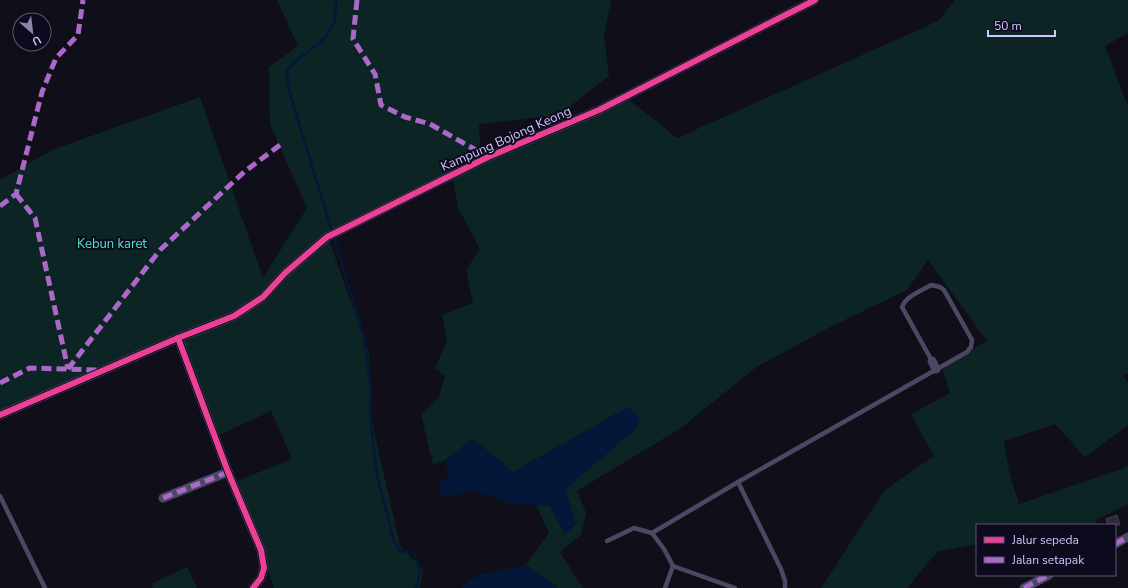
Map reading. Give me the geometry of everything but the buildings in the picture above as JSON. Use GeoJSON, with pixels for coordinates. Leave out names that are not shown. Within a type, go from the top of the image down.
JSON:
{"type":"FeatureCollection","features":[{"type":"Feature","properties":{"kind":"street","name":"Kampung Bojong Keong"},"geometry":{"type":"LineString","coordinates":[[0,415],[178,338],[234,316],[263,297],[285,273],[327,237],[488,157],[599,110],[815,0]]}},
{"type":"Feature","properties":{"kind":"street"},"geometry":{"type":"LineString","coordinates":[[178,338],[228,472],[261,550],[264,568],[261,578],[253,588]]}},
{"type":"Feature","properties":{"kind":"street"},"geometry":{"type":"LineString","coordinates":[[163,498],[228,472]]}},
{"type":"Feature","properties":{"kind":"street"},"geometry":{"type":"LineString","coordinates":[[1116,543],[1128,537]]}},
{"type":"Feature","properties":{"kind":"street"},"geometry":{"type":"LineString","coordinates":[[1024,588],[1047,576]]}},
{"type":"Feature","properties":{"kind":"lane"},"geometry":{"type":"LineString","coordinates":[[652,533],[934,365],[967,352],[971,347],[972,340],[944,290],[940,287],[931,285],[904,302],[902,307],[934,365]]}},
{"type":"Feature","properties":{"kind":"lane"},"geometry":{"type":"LineString","coordinates":[[738,482],[781,569],[785,580],[785,588]]}},
{"type":"Feature","properties":{"kind":"lane"},"geometry":{"type":"LineString","coordinates":[[0,496],[45,588]]}},
{"type":"Feature","properties":{"kind":"lane"},"geometry":{"type":"LineString","coordinates":[[607,541],[634,528],[652,533],[664,549],[673,566],[735,588]]}},
{"type":"Feature","properties":{"kind":"lane"},"geometry":{"type":"LineString","coordinates":[[665,588],[673,566]]}},
{"type":"Feature","properties":{"kind":"green space","name":"Kebun karet"},"geometry":{"type":"Polygon","coordinates":[[[277,0],[611,0],[604,36],[609,76],[559,115],[479,124],[481,163],[628,99],[677,138],[938,21],[955,0],[1128,0],[1128,33],[1105,46],[1128,107],[1128,373],[1123,375],[1128,383],[1128,425],[1085,457],[1055,424],[1004,441],[1010,476],[1019,504],[1122,469],[1128,465],[1128,504],[1096,520],[1097,524],[976,524],[976,544],[937,552],[907,588],[821,588],[885,490],[934,456],[911,414],[950,393],[942,367],[987,341],[928,260],[907,290],[830,327],[755,368],[681,428],[577,491],[586,513],[581,535],[560,552],[583,588],[557,588],[555,585],[526,565],[549,533],[536,505],[550,506],[565,533],[576,524],[565,489],[637,428],[628,407],[513,472],[473,439],[445,460],[433,465],[421,415],[439,397],[445,376],[435,368],[447,340],[442,315],[473,303],[466,270],[480,249],[458,208],[453,177],[328,237],[369,353],[372,422],[400,546],[423,569],[420,588],[274,588],[235,482],[292,459],[271,411],[215,437],[179,335],[0,410],[0,180],[52,150],[200,97],[263,278],[307,208],[270,124],[269,67],[298,46],[277,0]]]}},
{"type":"Feature","properties":{"kind":"green space"},"geometry":{"type":"Polygon","coordinates":[[[187,567],[197,588],[153,588],[151,584],[187,567]]]}},
{"type":"Feature","properties":{"kind":"water"},"geometry":{"type":"Polygon","coordinates":[[[628,407],[640,418],[637,428],[565,489],[576,524],[565,534],[550,506],[510,504],[474,490],[442,498],[438,485],[449,476],[445,460],[473,439],[513,472],[628,407]]]}},
{"type":"Feature","properties":{"kind":"water"},"geometry":{"type":"Polygon","coordinates":[[[526,565],[555,585],[557,588],[461,588],[478,575],[526,565]]]}},
{"type":"Feature","properties":{"kind":"waterway"},"geometry":{"type":"LineString","coordinates":[[336,0],[335,21],[325,38],[296,61],[287,71],[288,87],[364,337],[371,389],[370,415],[377,476],[393,539],[400,551],[411,552],[417,560],[420,573],[416,588]]}},
{"type":"Feature","properties":{"kind":"marked path"},"geometry":{"type":"LineString","coordinates":[[0,206],[16,194],[42,92],[56,58],[78,35],[83,0]]}},
{"type":"Feature","properties":{"kind":"marked path"},"geometry":{"type":"LineString","coordinates":[[357,0],[353,39],[375,74],[381,105],[405,117],[430,124],[488,157]]}},
{"type":"Feature","properties":{"kind":"marked path"},"geometry":{"type":"LineString","coordinates":[[68,369],[160,250],[244,172],[280,145]]}},
{"type":"Feature","properties":{"kind":"marked path"},"geometry":{"type":"LineString","coordinates":[[16,194],[35,218],[68,369]]}},
{"type":"Feature","properties":{"kind":"marked path"},"geometry":{"type":"LineString","coordinates":[[0,383],[30,368],[97,370]]}},
{"type":"Feature","properties":{"kind":"marked path"},"geometry":{"type":"LineString","coordinates":[[163,498],[228,472]]}},
{"type":"Feature","properties":{"kind":"marked path"},"geometry":{"type":"LineString","coordinates":[[1116,543],[1128,537]]}},
{"type":"Feature","properties":{"kind":"marked path"},"geometry":{"type":"LineString","coordinates":[[1024,588],[1047,576]]}},
{"type":"Feature","properties":{"kind":"cycle path"},"geometry":{"type":"LineString","coordinates":[[0,415],[178,338],[234,316],[263,297],[285,273],[327,237],[488,157],[599,110],[815,0]]}},
{"type":"Feature","properties":{"kind":"cycle path"},"geometry":{"type":"LineString","coordinates":[[178,338],[228,472],[261,550],[264,568],[261,578],[253,588]]}}]}
